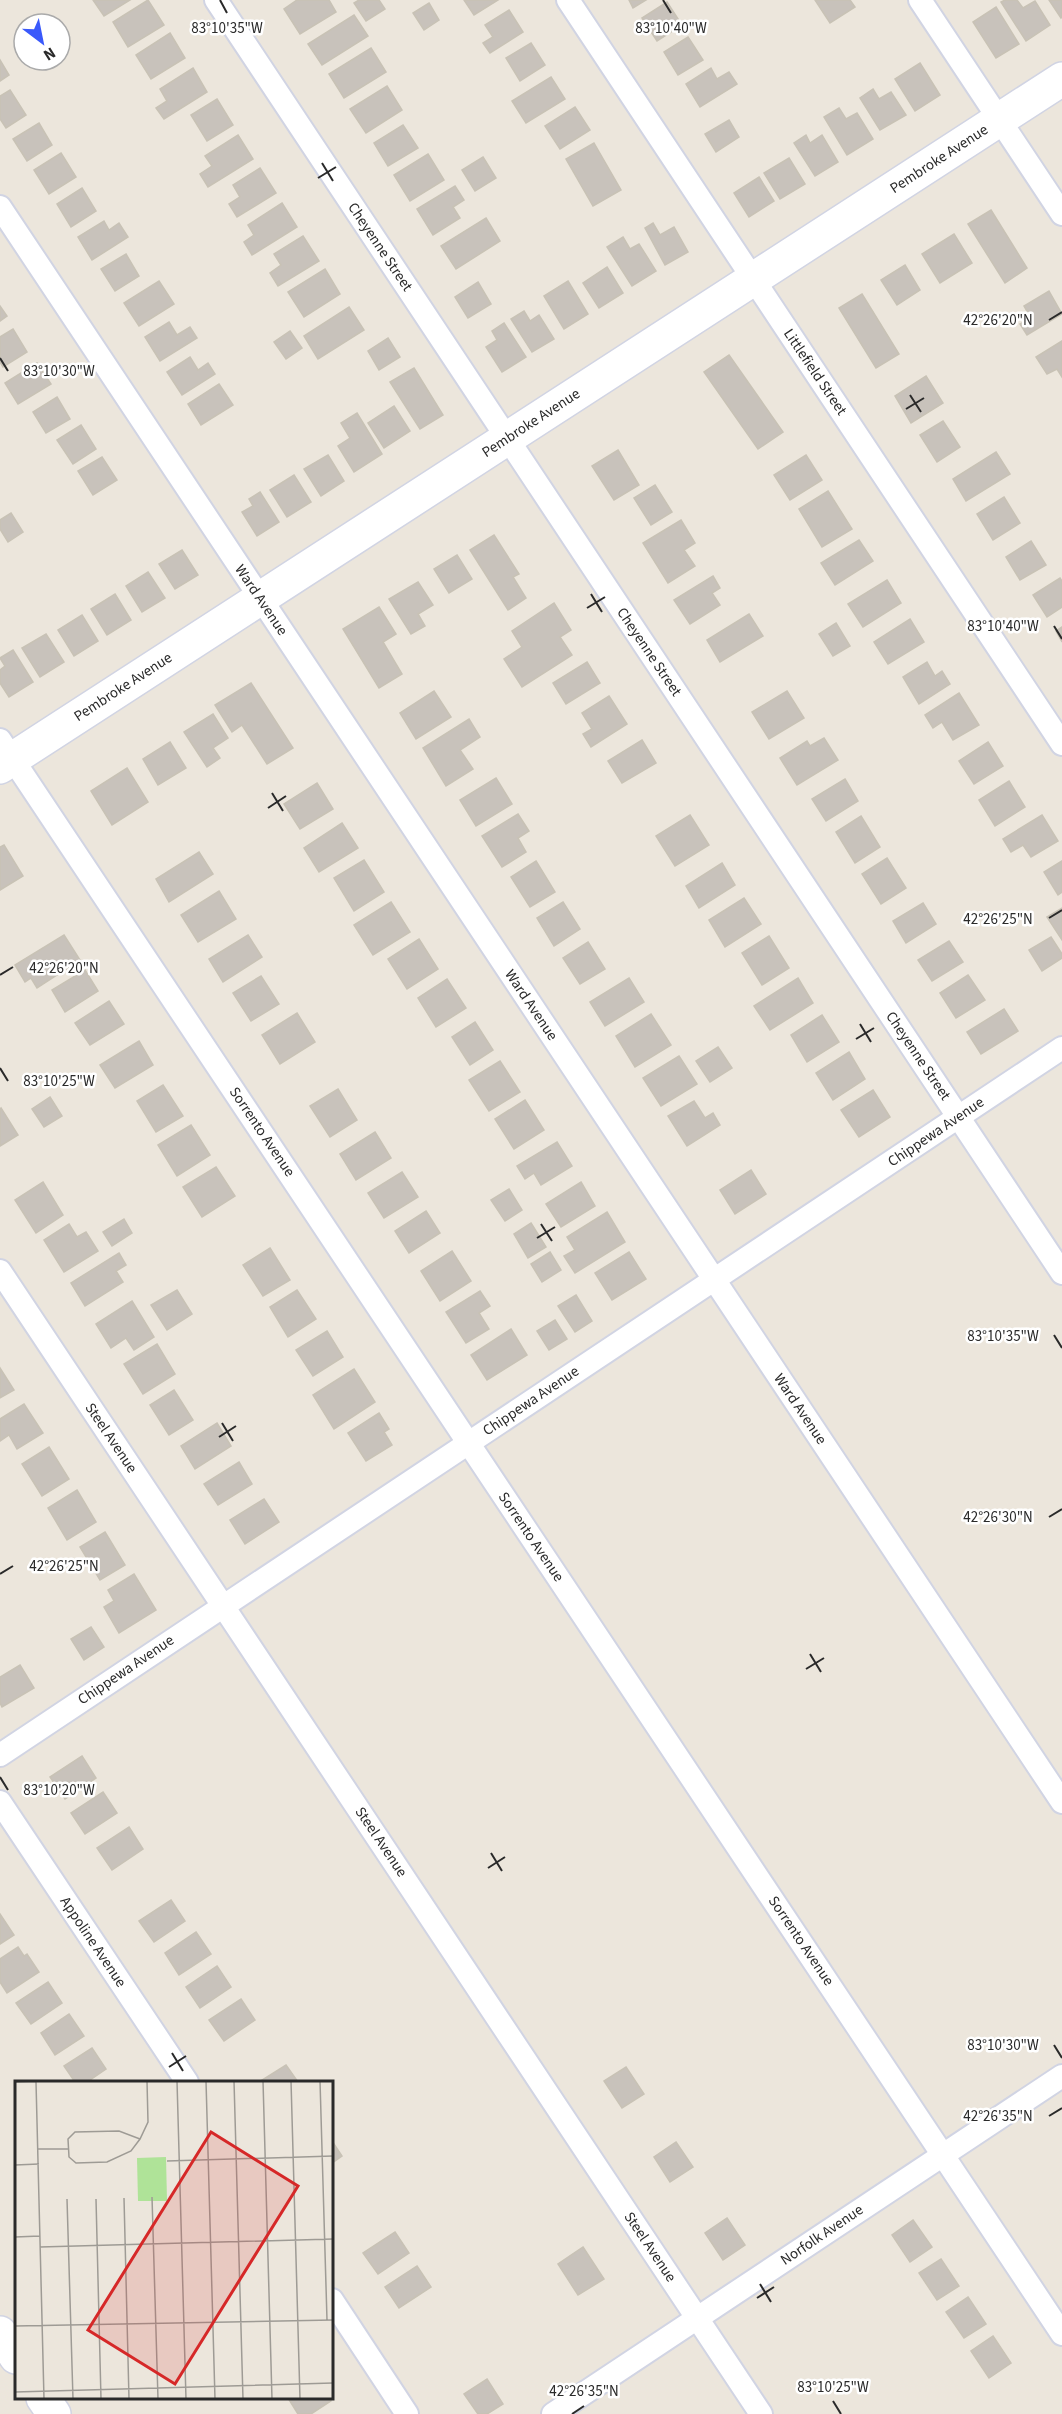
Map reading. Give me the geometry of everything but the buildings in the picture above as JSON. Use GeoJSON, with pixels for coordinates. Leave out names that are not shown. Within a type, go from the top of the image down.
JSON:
{"type":"FeatureCollection","features":[{"type":"Feature","properties":{"kind":"street","name":"Cheyenne Street"},"geometry":{"type":"LineString","coordinates":[[216,0],[1062,1273]]}},
{"type":"Feature","properties":{"kind":"street","name":"Littlefield Street"},"geometry":{"type":"LineString","coordinates":[[568,0],[1062,744]]}},
{"type":"Feature","properties":{"kind":"street"},"geometry":{"type":"LineString","coordinates":[[920,0],[1062,214]]}},
{"type":"Feature","properties":{"kind":"street","name":"Pembroke Avenue"},"geometry":{"type":"LineString","coordinates":[[4,755],[260,598],[1062,79]]}},
{"type":"Feature","properties":{"kind":"street","name":"Ward Avenue"},"geometry":{"type":"LineString","coordinates":[[0,207],[1062,1802]]}},
{"type":"Feature","properties":{"kind":"street","name":"Sorrento Avenue"},"geometry":{"type":"LineString","coordinates":[[4,755],[468,1443],[1062,2334]]}},
{"type":"Feature","properties":{"kind":"street","name":"Chippewa Avenue"},"geometry":{"type":"LineString","coordinates":[[0,1755],[1062,1048]]}},
{"type":"Feature","properties":{"kind":"street","name":"Steel Avenue"},"geometry":{"type":"LineString","coordinates":[[0,1271],[761,2414]]}},
{"type":"Feature","properties":{"kind":"street","name":"Appoline Avenue"},"geometry":{"type":"LineString","coordinates":[[0,1802],[186,2081]]}},
{"type":"Feature","properties":{"kind":"street","name":"Norfolk Avenue"},"geometry":{"type":"LineString","coordinates":[[553,2414],[1062,2076]]}},
{"type":"Feature","properties":{"kind":"street"},"geometry":{"type":"LineString","coordinates":[[333,2302],[407,2414]]}},
{"type":"Feature","properties":{"kind":"street"},"geometry":{"type":"LineString","coordinates":[[0,2333],[15,2356]]}},
{"type":"Feature","properties":{"kind":"street"},"geometry":{"type":"LineString","coordinates":[[44,2399],[54,2414]]}}]}
